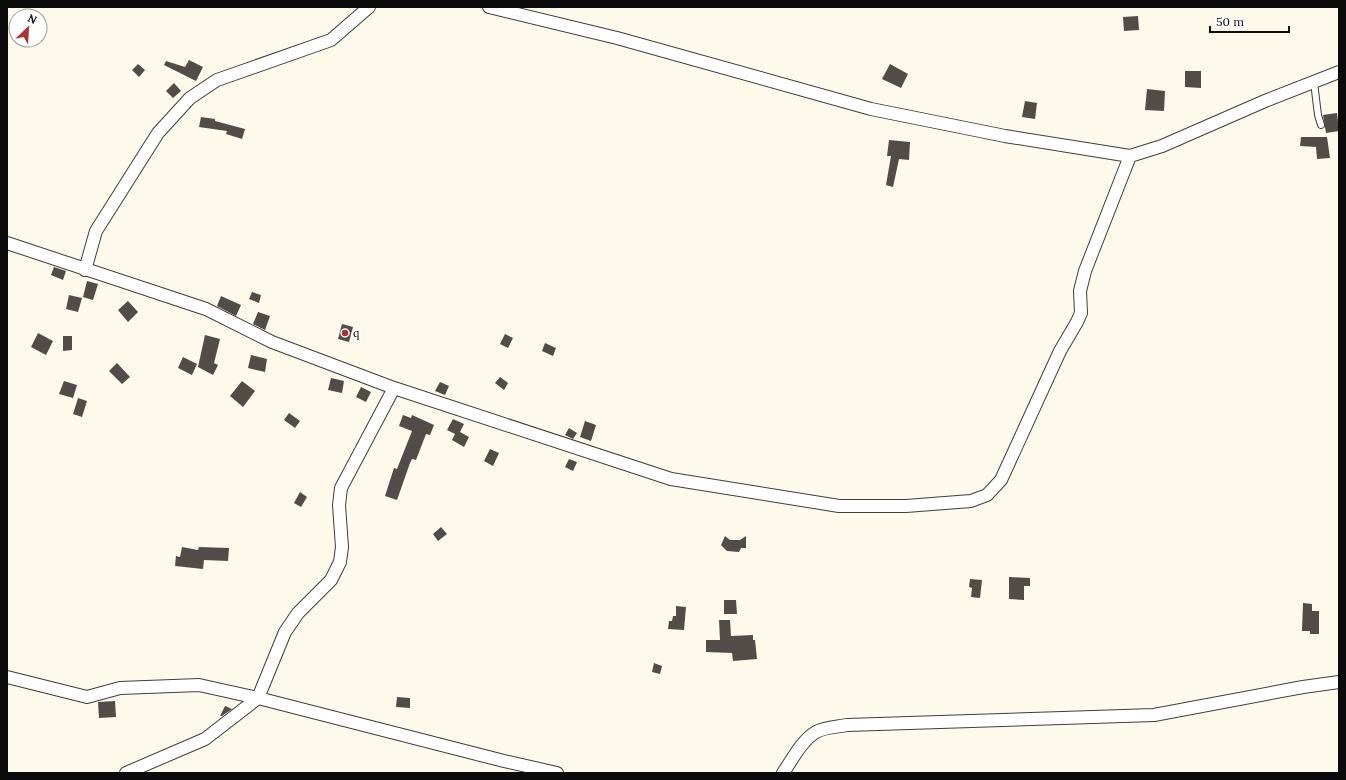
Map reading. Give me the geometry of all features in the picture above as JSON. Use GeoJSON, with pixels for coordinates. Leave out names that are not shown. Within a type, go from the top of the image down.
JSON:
{"type":"FeatureCollection","features":[{"type":"Feature","properties":{"kind":"street"},"geometry":{"type":"LineString","coordinates":[[85,270],[96,231],[158,133],[190,98],[217,80],[331,40],[370,7]]}},
{"type":"Feature","properties":{"kind":"street"},"geometry":{"type":"LineString","coordinates":[[489,7],[617,38],[871,109],[991,134],[1130,156],[1162,146],[1265,101],[1339,72]]}},
{"type":"Feature","properties":{"kind":"street"},"geometry":{"type":"LineString","coordinates":[[7,244],[206,309],[272,342],[394,388],[671,479],[839,506],[906,506],[971,501],[987,495],[1001,480],[1060,351],[1077,322],[1081,313],[1080,291],[1085,271],[1130,156]]}},
{"type":"Feature","properties":{"kind":"street"},"geometry":{"type":"LineString","coordinates":[[126,773],[205,739],[258,698],[285,632],[298,613],[331,580],[340,562],[342,547],[339,505],[341,488],[394,388]]}},
{"type":"Feature","properties":{"kind":"street"},"geometry":{"type":"LineString","coordinates":[[7,677],[87,697],[120,688],[199,685],[258,698],[502,767],[557,773]]}},
{"type":"Feature","properties":{"kind":"street"},"geometry":{"type":"LineString","coordinates":[[783,773],[802,746],[815,732],[828,728],[847,725],[1154,715],[1339,682]]}},
{"type":"Feature","properties":{"kind":"lane"},"geometry":{"type":"LineString","coordinates":[[1314,82],[1321,125]]}},
{"type":"Feature","properties":{"kind":"building"},"geometry":{"type":"Polygon","coordinates":[[[1138,16],[1139,30],[1124,31],[1123,17],[1138,16]]]}},
{"type":"Feature","properties":{"kind":"building"},"geometry":{"type":"Polygon","coordinates":[[[189,60],[203,67],[196,81],[164,65],[166,61],[185,67],[189,60]]]}},
{"type":"Feature","properties":{"kind":"building"},"geometry":{"type":"Polygon","coordinates":[[[138,64],[145,70],[139,77],[132,70],[138,64]]]}},
{"type":"Feature","properties":{"kind":"building"},"geometry":{"type":"Polygon","coordinates":[[[890,64],[908,74],[901,88],[882,79],[890,64]]]}},
{"type":"Feature","properties":{"kind":"building"},"geometry":{"type":"Polygon","coordinates":[[[1185,71],[1201,71],[1201,88],[1185,87],[1185,71]]]}},
{"type":"Feature","properties":{"kind":"building"},"geometry":{"type":"Polygon","coordinates":[[[174,83],[181,91],[173,98],[166,91],[174,83]]]}},
{"type":"Feature","properties":{"kind":"building"},"geometry":{"type":"Polygon","coordinates":[[[1147,89],[1165,91],[1164,111],[1145,110],[1147,89]]]}},
{"type":"Feature","properties":{"kind":"building"},"geometry":{"type":"Polygon","coordinates":[[[1025,101],[1037,103],[1035,119],[1022,117],[1025,101]]]}},
{"type":"Feature","properties":{"kind":"building"},"geometry":{"type":"Polygon","coordinates":[[[1337,113],[1339,131],[1326,133],[1323,115],[1337,113]]]}},
{"type":"Feature","properties":{"kind":"building"},"geometry":{"type":"Polygon","coordinates":[[[201,117],[215,119],[215,121],[245,129],[242,139],[226,134],[227,131],[199,127],[201,117]]]}},
{"type":"Feature","properties":{"kind":"building"},"geometry":{"type":"Polygon","coordinates":[[[1301,137],[1327,137],[1330,158],[1317,159],[1316,147],[1300,146],[1301,137]]]}},
{"type":"Feature","properties":{"kind":"building"},"geometry":{"type":"Polygon","coordinates":[[[889,140],[910,142],[909,160],[899,159],[893,187],[886,185],[891,156],[887,156],[889,140]]]}},
{"type":"Feature","properties":{"kind":"building"},"geometry":{"type":"Polygon","coordinates":[[[54,267],[66,271],[63,280],[51,275],[54,267]]]}},
{"type":"Feature","properties":{"kind":"building"},"geometry":{"type":"Polygon","coordinates":[[[87,281],[98,284],[93,300],[83,297],[87,281]]]}},
{"type":"Feature","properties":{"kind":"building"},"geometry":{"type":"Polygon","coordinates":[[[252,292],[261,295],[259,303],[249,299],[252,292]]]}},
{"type":"Feature","properties":{"kind":"building"},"geometry":{"type":"Polygon","coordinates":[[[69,295],[82,298],[78,312],[66,309],[69,295]]]}},
{"type":"Feature","properties":{"kind":"building"},"geometry":{"type":"Polygon","coordinates":[[[221,296],[241,305],[236,316],[217,306],[221,296]]]}},
{"type":"Feature","properties":{"kind":"building"},"geometry":{"type":"Polygon","coordinates":[[[128,301],[138,312],[128,322],[118,310],[128,301]]]}},
{"type":"Feature","properties":{"kind":"building"},"geometry":{"type":"Polygon","coordinates":[[[258,312],[270,316],[265,330],[253,324],[258,312]]]}},
{"type":"Feature","properties":{"kind":"building","name":"q"},"geometry":{"type":"Polygon","coordinates":[[[342,324],[353,327],[349,342],[338,339],[342,324]]]}},
{"type":"Feature","properties":{"kind":"building"},"geometry":{"type":"Polygon","coordinates":[[[38,333],[53,341],[46,355],[31,347],[38,333]]]}},
{"type":"Feature","properties":{"kind":"building"},"geometry":{"type":"Polygon","coordinates":[[[505,334],[513,338],[508,348],[500,344],[505,334]]]}},
{"type":"Feature","properties":{"kind":"building"},"geometry":{"type":"Polygon","coordinates":[[[205,335],[220,339],[214,363],[218,365],[213,375],[198,367],[205,335]]]}},
{"type":"Feature","properties":{"kind":"building"},"geometry":{"type":"Polygon","coordinates":[[[63,336],[72,336],[72,350],[63,351],[63,336]]]}},
{"type":"Feature","properties":{"kind":"building"},"geometry":{"type":"Polygon","coordinates":[[[545,343],[556,348],[553,356],[542,351],[545,343]]]}},
{"type":"Feature","properties":{"kind":"building"},"geometry":{"type":"Polygon","coordinates":[[[251,355],[267,359],[265,372],[248,368],[251,355]]]}},
{"type":"Feature","properties":{"kind":"building"},"geometry":{"type":"Polygon","coordinates":[[[183,357],[197,364],[192,375],[178,368],[183,357]]]}},
{"type":"Feature","properties":{"kind":"building"},"geometry":{"type":"Polygon","coordinates":[[[117,363],[130,377],[122,384],[109,371],[117,363]]]}},
{"type":"Feature","properties":{"kind":"building"},"geometry":{"type":"Polygon","coordinates":[[[500,377],[508,383],[504,390],[495,383],[500,377]]]}},
{"type":"Feature","properties":{"kind":"building"},"geometry":{"type":"Polygon","coordinates":[[[331,378],[344,381],[342,393],[328,390],[331,378]]]}},
{"type":"Feature","properties":{"kind":"building"},"geometry":{"type":"Polygon","coordinates":[[[64,381],[77,385],[73,398],[59,394],[64,381]]]}},
{"type":"Feature","properties":{"kind":"building"},"geometry":{"type":"Polygon","coordinates":[[[242,381],[255,391],[243,407],[230,396],[242,381]]]}},
{"type":"Feature","properties":{"kind":"building"},"geometry":{"type":"Polygon","coordinates":[[[440,382],[449,386],[445,395],[435,391],[440,382]]]}},
{"type":"Feature","properties":{"kind":"building"},"geometry":{"type":"Polygon","coordinates":[[[361,387],[371,392],[366,402],[356,397],[361,387]]]}},
{"type":"Feature","properties":{"kind":"building"},"geometry":{"type":"Polygon","coordinates":[[[78,398],[87,401],[82,417],[73,414],[78,398]]]}},
{"type":"Feature","properties":{"kind":"building"},"geometry":{"type":"Polygon","coordinates":[[[289,413],[300,421],[295,428],[284,420],[289,413]]]}},
{"type":"Feature","properties":{"kind":"building"},"geometry":{"type":"Polygon","coordinates":[[[403,415],[411,418],[412,415],[434,425],[430,435],[426,434],[416,460],[412,459],[410,463],[397,500],[385,496],[394,468],[397,469],[412,431],[399,426],[403,415]]]}},
{"type":"Feature","properties":{"kind":"building"},"geometry":{"type":"Polygon","coordinates":[[[453,419],[464,424],[460,432],[469,437],[464,447],[452,440],[455,434],[447,430],[453,419]]]}},
{"type":"Feature","properties":{"kind":"building"},"geometry":{"type":"Polygon","coordinates":[[[585,421],[596,425],[591,441],[580,437],[585,421]]]}},
{"type":"Feature","properties":{"kind":"building"},"geometry":{"type":"Polygon","coordinates":[[[569,428],[577,433],[573,439],[565,435],[569,428]]]}},
{"type":"Feature","properties":{"kind":"building"},"geometry":{"type":"Polygon","coordinates":[[[490,449],[499,453],[493,466],[484,461],[490,449]]]}},
{"type":"Feature","properties":{"kind":"building"},"geometry":{"type":"Polygon","coordinates":[[[569,459],[577,462],[573,471],[565,467],[569,459]]]}},
{"type":"Feature","properties":{"kind":"building"},"geometry":{"type":"Polygon","coordinates":[[[300,492],[307,497],[301,507],[294,503],[300,492]]]}},
{"type":"Feature","properties":{"kind":"building"},"geometry":{"type":"Polygon","coordinates":[[[441,527],[447,534],[438,541],[433,534],[441,527]]]}},
{"type":"Feature","properties":{"kind":"building"},"geometry":{"type":"Polygon","coordinates":[[[725,536],[730,540],[740,540],[746,536],[746,548],[741,548],[739,552],[727,551],[721,545],[725,536]]]}},
{"type":"Feature","properties":{"kind":"building"},"geometry":{"type":"Polygon","coordinates":[[[182,547],[198,550],[199,547],[229,548],[228,561],[204,560],[203,569],[175,566],[176,556],[180,557],[182,547]]]}},
{"type":"Feature","properties":{"kind":"building"},"geometry":{"type":"Polygon","coordinates":[[[1009,577],[1030,578],[1030,586],[1024,586],[1024,600],[1009,599],[1009,577]]]}},
{"type":"Feature","properties":{"kind":"building"},"geometry":{"type":"Polygon","coordinates":[[[970,579],[982,580],[980,598],[971,597],[972,588],[969,587],[970,579]]]}},
{"type":"Feature","properties":{"kind":"building"},"geometry":{"type":"Polygon","coordinates":[[[724,600],[736,600],[737,614],[724,614],[724,600]]]}},
{"type":"Feature","properties":{"kind":"building"},"geometry":{"type":"Polygon","coordinates":[[[1303,603],[1312,604],[1312,611],[1319,611],[1319,634],[1310,634],[1310,631],[1302,631],[1303,603]]]}},
{"type":"Feature","properties":{"kind":"building"},"geometry":{"type":"Polygon","coordinates":[[[676,606],[686,607],[684,630],[668,629],[669,621],[672,621],[673,616],[676,616],[676,606]]]}},
{"type":"Feature","properties":{"kind":"building"},"geometry":{"type":"Polygon","coordinates":[[[719,620],[730,620],[731,636],[753,635],[757,659],[733,661],[732,653],[706,652],[706,640],[720,640],[719,620]]]}},
{"type":"Feature","properties":{"kind":"building"},"geometry":{"type":"Polygon","coordinates":[[[654,663],[662,666],[660,674],[652,672],[654,663]]]}},
{"type":"Feature","properties":{"kind":"building"},"geometry":{"type":"Polygon","coordinates":[[[397,697],[410,698],[410,708],[396,707],[397,697]]]}},
{"type":"Feature","properties":{"kind":"building"},"geometry":{"type":"Polygon","coordinates":[[[115,701],[116,717],[99,718],[98,702],[115,701]]]}},
{"type":"Feature","properties":{"kind":"building"},"geometry":{"type":"Polygon","coordinates":[[[225,706],[232,709],[220,716],[225,706]]]}},
{"type":"Feature","properties":{"kind":"place","name":"q"},"geometry":{"type":"Point","coordinates":[345,333]}}]}
